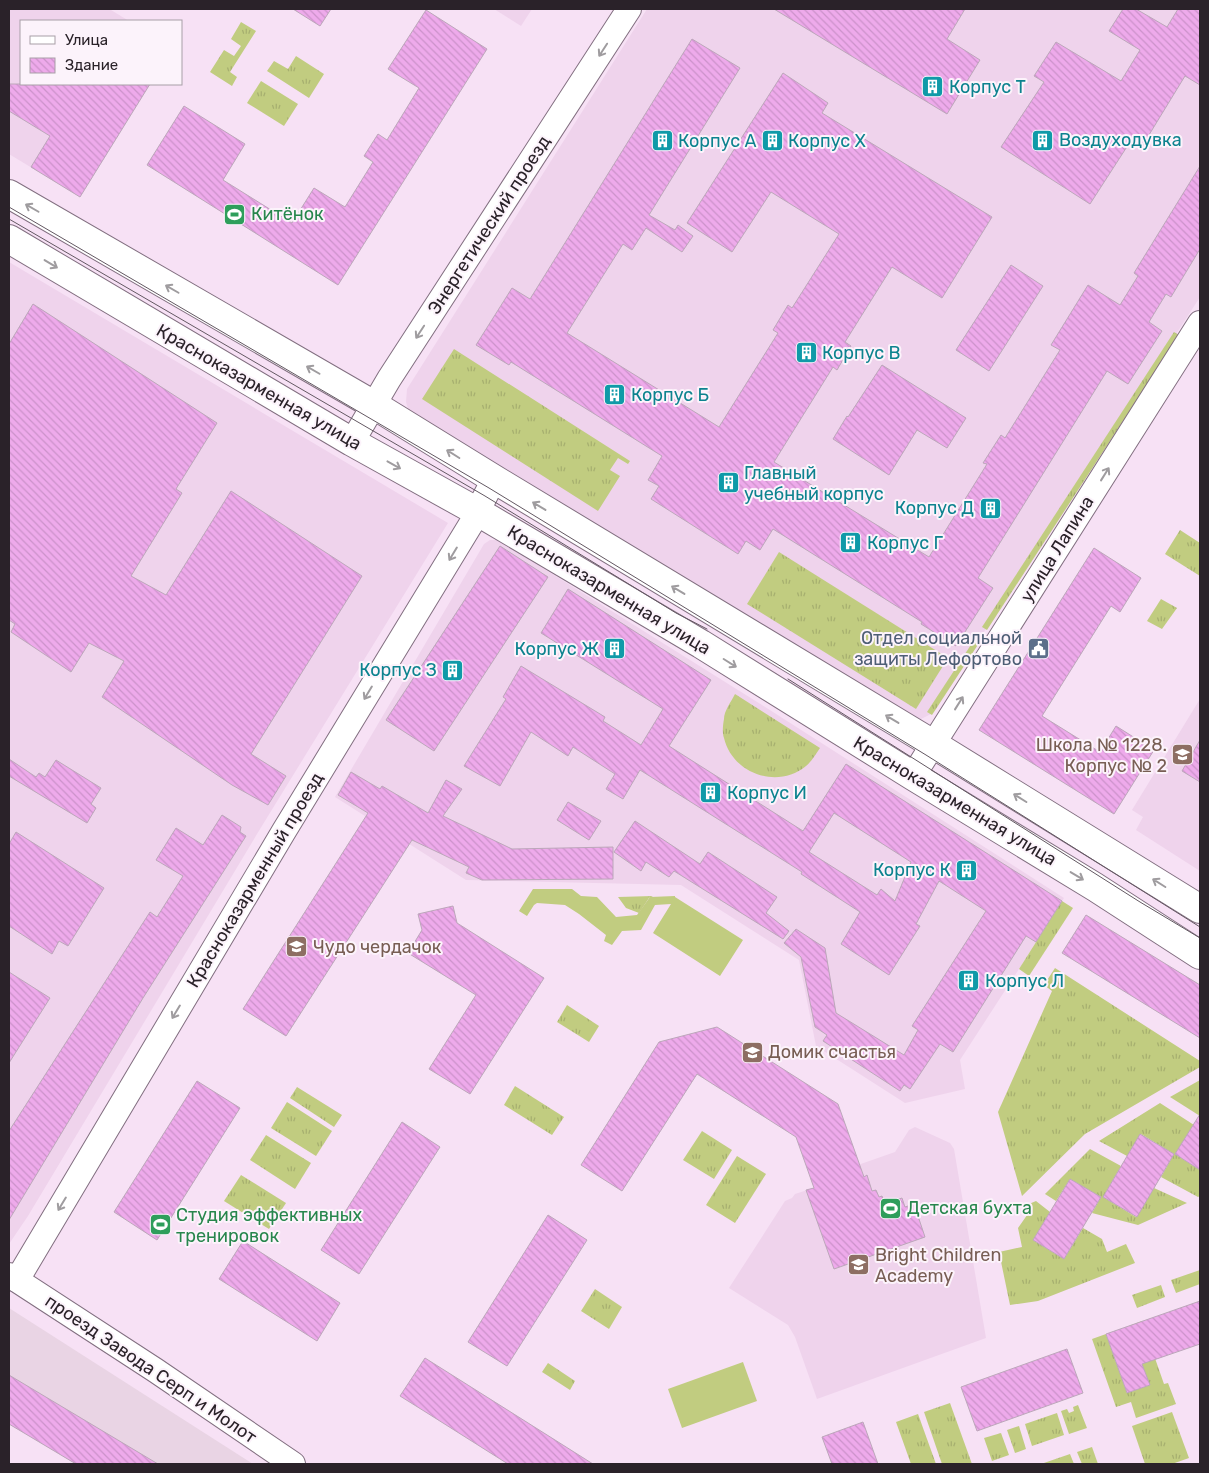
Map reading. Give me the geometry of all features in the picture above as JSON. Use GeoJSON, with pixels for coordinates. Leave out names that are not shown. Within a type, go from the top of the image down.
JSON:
{"type":"FeatureCollection","features":[{"type":"Feature","properties":{"kind":"main road","name":"Красноказарменная улица"},"geometry":{"type":"LineString","coordinates":[[9,194],[374,405],[933,744],[1200,909]]}},
{"type":"Feature","properties":{"kind":"main road","name":"Красноказарменная улица"},"geometry":{"type":"LineString","coordinates":[[9,239],[352,442],[478,512],[701,644],[1095,887],[1200,955]]}},
{"type":"Feature","properties":{"kind":"street","name":"Энергетический проезд"},"geometry":{"type":"LineString","coordinates":[[352,442],[389,379],[629,9]]}},
{"type":"Feature","properties":{"kind":"street","name":"улица Лапина"},"geometry":{"type":"LineString","coordinates":[[913,776],[1200,323]]}},
{"type":"Feature","properties":{"kind":"street","name":"Красноказарменный проезд"},"geometry":{"type":"LineString","coordinates":[[13,1277],[478,512],[494,479]]}},
{"type":"Feature","properties":{"kind":"street","name":"проезд Завода Серп и Молот"},"geometry":{"type":"LineString","coordinates":[[13,1277],[155,1370],[293,1464]]}},
{"type":"Feature","properties":{"kind":"shaded area"},"geometry":{"type":"Polygon","coordinates":[[[9,9],[112,9],[127,20],[20,20],[20,85],[149,85],[80,197],[9,154],[9,9]]]}},
{"type":"Feature","properties":{"kind":"shaded area"},"geometry":{"type":"Polygon","coordinates":[[[494,9],[532,9],[521,26],[494,9]]]}},
{"type":"Feature","properties":{"kind":"shaded area"},"geometry":{"type":"Polygon","coordinates":[[[647,9],[1200,9],[1200,297],[931,714],[919,720],[409,412],[406,402],[407,389],[647,9]]]}},
{"type":"Feature","properties":{"kind":"shaded area"},"geometry":{"type":"Polygon","coordinates":[[[9,262],[448,523],[257,834],[28,1216],[9,1244],[9,262]]]}},
{"type":"Feature","properties":{"kind":"shaded area"},"geometry":{"type":"Polygon","coordinates":[[[490,540],[498,540],[773,712],[1064,898],[960,1060],[965,1089],[905,1103],[816,1046],[799,960],[681,885],[466,880],[335,797],[484,544],[490,540]]]}},
{"type":"Feature","properties":{"kind":"shaded area","name":"Школа № 1228. Корпус № 2"},"geometry":{"type":"Polygon","coordinates":[[[1200,699],[1200,871],[1136,830],[1143,817],[1132,810],[1200,699]]]}},
{"type":"Feature","properties":{"kind":"shaded area","name":"Bright Children Academy"},"geometry":{"type":"Polygon","coordinates":[[[915,1127],[950,1143],[954,1149],[986,1338],[817,1399],[795,1337],[788,1325],[729,1288],[785,1201],[792,1198],[795,1194],[820,1186],[818,1179],[895,1152],[909,1130],[915,1127]]]}},
{"type":"Feature","properties":{"kind":"shaded area"},"geometry":{"type":"Polygon","coordinates":[[[9,1308],[253,1464],[76,1464],[9,1424],[9,1308]]]}},
{"type":"Feature","properties":{"kind":"green space"},"geometry":{"type":"Polygon","coordinates":[[[241,22],[256,31],[230,72],[237,77],[232,86],[210,72],[224,50],[234,56],[241,46],[231,39],[241,22]]]}},
{"type":"Feature","properties":{"kind":"green space"},"geometry":{"type":"Polygon","coordinates":[[[296,56],[324,74],[309,98],[267,71],[274,61],[288,69],[296,56]]]}},
{"type":"Feature","properties":{"kind":"green space"},"geometry":{"type":"Polygon","coordinates":[[[261,81],[298,104],[284,126],[247,103],[261,81]]]}},
{"type":"Feature","properties":{"kind":"green space"},"geometry":{"type":"Polygon","coordinates":[[[1174,332],[1179,335],[987,630],[982,627],[1174,332]]]}},
{"type":"Feature","properties":{"kind":"green space"},"geometry":{"type":"Polygon","coordinates":[[[454,349],[630,461],[628,464],[618,458],[610,470],[620,476],[598,511],[422,399],[454,349]]]}},
{"type":"Feature","properties":{"kind":"green space"},"geometry":{"type":"Polygon","coordinates":[[[1180,530],[1200,543],[1200,576],[1165,554],[1180,530]]]}},
{"type":"Feature","properties":{"kind":"green space"},"geometry":{"type":"Polygon","coordinates":[[[779,552],[948,658],[916,709],[747,604],[779,552]]]}},
{"type":"Feature","properties":{"kind":"green space"},"geometry":{"type":"Polygon","coordinates":[[[1161,599],[1177,608],[1162,629],[1147,621],[1161,599]]]}},
{"type":"Feature","properties":{"kind":"green space"},"geometry":{"type":"Polygon","coordinates":[[[978,634],[983,637],[932,715],[927,712],[978,634]]]}},
{"type":"Feature","properties":{"kind":"green space"},"geometry":{"type":"Polygon","coordinates":[[[735,694],[820,748],[810,762],[794,773],[782,777],[769,777],[746,769],[736,761],[729,750],[723,731],[725,713],[735,694]]]}},
{"type":"Feature","properties":{"kind":"green space"},"geometry":{"type":"Polygon","coordinates":[[[533,889],[572,889],[581,896],[597,897],[616,917],[637,915],[650,897],[675,896],[743,940],[720,976],[653,933],[671,904],[655,905],[641,930],[622,931],[612,945],[604,941],[606,935],[565,905],[537,903],[527,916],[519,911],[533,889]]]}},
{"type":"Feature","properties":{"kind":"green space"},"geometry":{"type":"Polygon","coordinates":[[[653,896],[649,898],[639,913],[626,908],[618,897],[653,896]]]}},
{"type":"Feature","properties":{"kind":"green space"},"geometry":{"type":"Polygon","coordinates":[[[1062,901],[1073,908],[1029,976],[1019,969],[1062,901]]]}},
{"type":"Feature","properties":{"kind":"green space"},"geometry":{"type":"Polygon","coordinates":[[[1055,968],[1200,1061],[1200,1067],[1085,1134],[1022,1196],[998,1112],[1052,991],[1044,985],[1055,968]]]}},
{"type":"Feature","properties":{"kind":"green space"},"geometry":{"type":"Polygon","coordinates":[[[567,1005],[599,1026],[589,1042],[557,1022],[567,1005]]]}},
{"type":"Feature","properties":{"kind":"green space"},"geometry":{"type":"Polygon","coordinates":[[[1200,1080],[1200,1116],[1170,1097],[1200,1080]]]}},
{"type":"Feature","properties":{"kind":"green space"},"geometry":{"type":"Polygon","coordinates":[[[515,1086],[564,1117],[552,1135],[504,1105],[515,1086]]]}},
{"type":"Feature","properties":{"kind":"green space"},"geometry":{"type":"Polygon","coordinates":[[[297,1087],[342,1115],[334,1127],[290,1098],[297,1087]]]}},
{"type":"Feature","properties":{"kind":"green space"},"geometry":{"type":"Polygon","coordinates":[[[287,1102],[332,1131],[316,1156],[271,1128],[287,1102]]]}},
{"type":"Feature","properties":{"kind":"green space"},"geometry":{"type":"Polygon","coordinates":[[[1160,1103],[1194,1125],[1175,1154],[1200,1170],[1200,1196],[1198,1197],[1161,1177],[1174,1154],[1141,1134],[1127,1156],[1099,1141],[1160,1103]]]}},
{"type":"Feature","properties":{"kind":"green space"},"geometry":{"type":"Polygon","coordinates":[[[702,1131],[732,1150],[714,1179],[683,1160],[702,1131]]]}},
{"type":"Feature","properties":{"kind":"green space"},"geometry":{"type":"Polygon","coordinates":[[[266,1135],[311,1163],[295,1189],[250,1160],[266,1135]]]}},
{"type":"Feature","properties":{"kind":"green space"},"geometry":{"type":"Polygon","coordinates":[[[1090,1149],[1121,1166],[1103,1197],[1136,1217],[1154,1188],[1187,1203],[1138,1225],[1092,1213],[1101,1197],[1070,1179],[1056,1201],[1045,1194],[1090,1149]]]}},
{"type":"Feature","properties":{"kind":"green space"},"geometry":{"type":"Polygon","coordinates":[[[737,1156],[766,1174],[735,1223],[706,1205],[737,1156]]]}},
{"type":"Feature","properties":{"kind":"green space"},"geometry":{"type":"Polygon","coordinates":[[[241,1175],[286,1203],[269,1229],[224,1201],[241,1175]]]}},
{"type":"Feature","properties":{"kind":"green space"},"geometry":{"type":"Polygon","coordinates":[[[1036,1201],[1050,1212],[1033,1240],[1064,1259],[1083,1228],[1102,1239],[1107,1252],[1126,1244],[1135,1263],[1038,1301],[1010,1305],[999,1252],[1022,1247],[1018,1228],[1032,1208],[1029,1204],[1036,1201]]]}},
{"type":"Feature","properties":{"kind":"green space"},"geometry":{"type":"Polygon","coordinates":[[[1200,1270],[1200,1284],[1176,1293],[1171,1280],[1200,1270]]]}},
{"type":"Feature","properties":{"kind":"green space"},"geometry":{"type":"Polygon","coordinates":[[[1161,1285],[1165,1297],[1137,1308],[1132,1295],[1161,1285]]]}},
{"type":"Feature","properties":{"kind":"green space"},"geometry":{"type":"Polygon","coordinates":[[[595,1289],[622,1307],[609,1329],[581,1311],[595,1289]]]}},
{"type":"Feature","properties":{"kind":"green space"},"geometry":{"type":"Polygon","coordinates":[[[1142,1321],[1164,1384],[1168,1383],[1176,1404],[1136,1418],[1131,1402],[1116,1407],[1092,1339],[1106,1334],[1127,1393],[1149,1385],[1129,1326],[1142,1321]]]}},
{"type":"Feature","properties":{"kind":"green space"},"geometry":{"type":"Polygon","coordinates":[[[743,1362],[757,1401],[682,1428],[668,1389],[743,1362]]]}},
{"type":"Feature","properties":{"kind":"green space"},"geometry":{"type":"Polygon","coordinates":[[[548,1363],[575,1381],[570,1390],[542,1372],[548,1363]]]}},
{"type":"Feature","properties":{"kind":"green space"},"geometry":{"type":"Polygon","coordinates":[[[950,1403],[972,1464],[942,1464],[924,1412],[950,1403]]]}},
{"type":"Feature","properties":{"kind":"green space"},"geometry":{"type":"Polygon","coordinates":[[[1078,1405],[1087,1428],[1069,1434],[1061,1411],[1067,1409],[1069,1413],[1074,1411],[1073,1407],[1078,1405]]]}},
{"type":"Feature","properties":{"kind":"green space"},"geometry":{"type":"Polygon","coordinates":[[[1172,1412],[1189,1458],[1172,1464],[1145,1464],[1132,1426],[1172,1412]]]}},
{"type":"Feature","properties":{"kind":"green space"},"geometry":{"type":"Polygon","coordinates":[[[1057,1413],[1064,1435],[1032,1446],[1025,1424],[1057,1413]]]}},
{"type":"Feature","properties":{"kind":"green space"},"geometry":{"type":"Polygon","coordinates":[[[918,1414],[936,1464],[911,1464],[896,1422],[918,1414]]]}},
{"type":"Feature","properties":{"kind":"green space"},"geometry":{"type":"Polygon","coordinates":[[[1019,1426],[1026,1449],[1015,1453],[1007,1430],[1019,1426]]]}},
{"type":"Feature","properties":{"kind":"green space"},"geometry":{"type":"Polygon","coordinates":[[[1001,1433],[1009,1455],[992,1461],[984,1438],[1001,1433]]]}},
{"type":"Feature","properties":{"kind":"green space"},"geometry":{"type":"Polygon","coordinates":[[[1092,1447],[1098,1464],[1082,1464],[1077,1452],[1092,1447]]]}},
{"type":"Feature","properties":{"kind":"green space"},"geometry":{"type":"Polygon","coordinates":[[[1070,1454],[1074,1464],[1041,1464],[1070,1454]]]}},
{"type":"Feature","properties":{"kind":"building"},"geometry":{"type":"Polygon","coordinates":[[[293,9],[331,9],[320,26],[293,9]]]}},
{"type":"Feature","properties":{"kind":"building","name":"Корпус Т"},"geometry":{"type":"Polygon","coordinates":[[[774,9],[965,9],[947,39],[980,60],[947,114],[774,9]]]}},
{"type":"Feature","properties":{"kind":"building"},"geometry":{"type":"Polygon","coordinates":[[[1123,9],[1136,9],[1167,27],[1178,9],[1200,9],[1200,85],[1185,76],[1141,148],[1130,142],[1090,204],[1001,147],[1044,82],[1034,76],[1056,42],[1121,81],[1140,50],[1109,31],[1123,9]]]}},
{"type":"Feature","properties":{"kind":"building"},"geometry":{"type":"Polygon","coordinates":[[[426,10],[487,49],[338,285],[147,165],[184,106],[245,144],[223,180],[292,223],[314,188],[345,207],[373,162],[364,156],[378,134],[387,140],[419,88],[388,69],[426,10]]]}},
{"type":"Feature","properties":{"kind":"building"},"geometry":{"type":"Polygon","coordinates":[[[692,39],[740,68],[649,215],[675,230],[678,225],[693,236],[682,252],[646,228],[632,250],[623,244],[567,333],[719,427],[778,333],[773,330],[788,305],[792,308],[839,234],[771,192],[732,252],[687,223],[783,73],[828,103],[822,113],[992,217],[942,298],[892,267],[845,342],[851,346],[837,370],[833,367],[774,462],[929,557],[987,464],[983,463],[1001,435],[1005,438],[1060,350],[1051,345],[1088,285],[1120,305],[1138,276],[1134,273],[1200,166],[1200,249],[1171,297],[1166,294],[1149,322],[1162,331],[1128,384],[1107,371],[978,578],[993,588],[956,646],[921,624],[922,622],[773,529],[760,550],[746,541],[738,554],[651,499],[659,486],[648,480],[662,456],[511,362],[509,365],[476,345],[512,288],[530,299],[692,39]]]}},
{"type":"Feature","properties":{"kind":"building"},"geometry":{"type":"Polygon","coordinates":[[[9,84],[149,85],[80,197],[31,167],[50,136],[9,111],[9,84]]]}},
{"type":"Feature","properties":{"kind":"building"},"geometry":{"type":"Polygon","coordinates":[[[1011,265],[1043,286],[989,371],[956,350],[1011,265]]]}},
{"type":"Feature","properties":{"kind":"building"},"geometry":{"type":"Polygon","coordinates":[[[33,304],[217,423],[176,489],[182,493],[131,576],[166,595],[231,491],[362,576],[251,754],[286,776],[268,805],[232,785],[102,697],[124,661],[89,643],[71,672],[11,632],[15,624],[9,620],[9,344],[33,304]]]}},
{"type":"Feature","properties":{"kind":"building"},"geometry":{"type":"Polygon","coordinates":[[[882,365],[966,418],[947,448],[917,430],[889,475],[833,439],[882,365]]]}},
{"type":"Feature","properties":{"kind":"building","name":"Корпус З"},"geometry":{"type":"Polygon","coordinates":[[[500,546],[548,577],[434,751],[386,720],[500,546]]]}},
{"type":"Feature","properties":{"kind":"building"},"geometry":{"type":"Polygon","coordinates":[[[1094,548],[1141,578],[1120,612],[1111,606],[1042,716],[1100,752],[1116,726],[1154,750],[1114,814],[979,730],[1094,548]]]}},
{"type":"Feature","properties":{"kind":"building"},"geometry":{"type":"Polygon","coordinates":[[[568,589],[711,680],[669,746],[803,831],[846,764],[1062,901],[1036,942],[1026,936],[953,1052],[940,1044],[910,1089],[904,1085],[900,1091],[823,1041],[827,1035],[815,1027],[801,957],[784,943],[796,929],[825,948],[836,1013],[904,1055],[918,1030],[912,1026],[986,911],[939,881],[916,924],[920,926],[889,975],[841,944],[860,912],[801,874],[802,872],[640,770],[623,799],[606,789],[615,774],[573,747],[568,756],[531,732],[500,786],[464,766],[506,699],[503,697],[521,666],[605,717],[603,721],[641,745],[663,709],[541,633],[568,589]],[[834,813],[809,852],[877,895],[881,889],[895,901],[911,862],[834,813]]]}},
{"type":"Feature","properties":{"kind":"building"},"geometry":{"type":"Polygon","coordinates":[[[1200,740],[1200,782],[1182,771],[1200,740]]]}},
{"type":"Feature","properties":{"kind":"building"},"geometry":{"type":"Polygon","coordinates":[[[9,759],[36,777],[39,773],[45,777],[56,760],[101,788],[91,804],[96,808],[87,823],[9,776],[9,759]]]}},
{"type":"Feature","properties":{"kind":"building"},"geometry":{"type":"Polygon","coordinates":[[[351,772],[380,789],[382,786],[428,813],[446,780],[462,789],[443,816],[512,849],[613,847],[613,879],[482,880],[466,873],[469,867],[412,840],[286,1036],[243,1009],[368,813],[338,795],[351,772]]]}},
{"type":"Feature","properties":{"kind":"building"},"geometry":{"type":"Polygon","coordinates":[[[568,802],[601,821],[589,840],[557,820],[568,802]]]}},
{"type":"Feature","properties":{"kind":"building"},"geometry":{"type":"Polygon","coordinates":[[[222,815],[241,827],[240,832],[246,836],[143,998],[9,1220],[9,1131],[150,912],[157,917],[183,876],[156,860],[176,828],[203,845],[222,815]]]}},
{"type":"Feature","properties":{"kind":"building"},"geometry":{"type":"Polygon","coordinates":[[[635,821],[700,864],[708,852],[777,897],[766,913],[789,931],[783,939],[674,871],[669,877],[646,862],[641,871],[614,852],[635,821]]]}},
{"type":"Feature","properties":{"kind":"building"},"geometry":{"type":"Polygon","coordinates":[[[16,832],[104,888],[68,946],[59,941],[52,954],[9,926],[9,844],[16,832]]]}},
{"type":"Feature","properties":{"kind":"building"},"geometry":{"type":"Polygon","coordinates":[[[453,906],[457,923],[544,978],[470,1094],[429,1069],[476,995],[408,953],[422,930],[418,914],[453,906]]]}},
{"type":"Feature","properties":{"kind":"building"},"geometry":{"type":"Polygon","coordinates":[[[1086,915],[1200,985],[1200,1038],[1062,953],[1086,915]]]}},
{"type":"Feature","properties":{"kind":"building"},"geometry":{"type":"Polygon","coordinates":[[[9,972],[50,998],[9,1063],[9,972]]]}},
{"type":"Feature","properties":{"kind":"building"},"geometry":{"type":"Polygon","coordinates":[[[717,1027],[838,1104],[864,1177],[867,1175],[872,1191],[876,1190],[879,1197],[882,1196],[885,1204],[902,1198],[905,1207],[914,1204],[925,1237],[834,1269],[806,1190],[814,1188],[796,1137],[697,1074],[622,1191],[581,1165],[659,1042],[717,1027]]]}},
{"type":"Feature","properties":{"kind":"building"},"geometry":{"type":"Polygon","coordinates":[[[197,1081],[240,1108],[157,1240],[114,1212],[197,1081]]]}},
{"type":"Feature","properties":{"kind":"building"},"geometry":{"type":"Polygon","coordinates":[[[1200,1114],[1200,1170],[1175,1154],[1200,1114]]]}},
{"type":"Feature","properties":{"kind":"building"},"geometry":{"type":"Polygon","coordinates":[[[402,1122],[440,1147],[359,1274],[321,1250],[402,1122]]]}},
{"type":"Feature","properties":{"kind":"building"},"geometry":{"type":"Polygon","coordinates":[[[1140,1134],[1174,1154],[1137,1217],[1103,1197],[1140,1134]]]}},
{"type":"Feature","properties":{"kind":"building"},"geometry":{"type":"Polygon","coordinates":[[[1070,1179],[1101,1197],[1064,1259],[1033,1240],[1070,1179]]]}},
{"type":"Feature","properties":{"kind":"building"},"geometry":{"type":"Polygon","coordinates":[[[548,1215],[587,1240],[507,1366],[468,1342],[548,1215]]]}},
{"type":"Feature","properties":{"kind":"building"},"geometry":{"type":"Polygon","coordinates":[[[243,1241],[340,1303],[317,1341],[219,1279],[243,1241]]]}},
{"type":"Feature","properties":{"kind":"building"},"geometry":{"type":"Polygon","coordinates":[[[1200,1301],[1200,1344],[1142,1364],[1150,1385],[1127,1393],[1106,1334],[1200,1301]]]}},
{"type":"Feature","properties":{"kind":"building"},"geometry":{"type":"Polygon","coordinates":[[[1067,1349],[1083,1393],[977,1431],[961,1387],[1067,1349]]]}},
{"type":"Feature","properties":{"kind":"building"},"geometry":{"type":"Polygon","coordinates":[[[425,1358],[593,1464],[508,1464],[400,1396],[425,1358]]]}},
{"type":"Feature","properties":{"kind":"building"},"geometry":{"type":"Polygon","coordinates":[[[9,1375],[158,1464],[76,1464],[9,1424],[9,1375]]]}},
{"type":"Feature","properties":{"kind":"building"},"geometry":{"type":"Polygon","coordinates":[[[863,1422],[878,1464],[832,1464],[822,1437],[863,1422]]]}},
{"type":"Feature","properties":{"kind":"tram line"},"geometry":{"type":"LineString","coordinates":[[9,207],[489,488],[926,755],[1200,927]]}},
{"type":"Feature","properties":{"kind":"tram line"},"geometry":{"type":"LineString","coordinates":[[9,219],[485,496],[676,613],[707,629]]}},
{"type":"Feature","properties":{"kind":"tram line"},"geometry":{"type":"LineString","coordinates":[[788,679],[1200,938]]}},
{"type":"Feature","properties":{"kind":"place","name":"Корпус Т"},"geometry":{"type":"Point","coordinates":[933,87]}},
{"type":"Feature","properties":{"kind":"place","name":"Воздуходувка"},"geometry":{"type":"Point","coordinates":[1043,140]}},
{"type":"Feature","properties":{"kind":"place","name":"Корпус А"},"geometry":{"type":"Point","coordinates":[662,141]}},
{"type":"Feature","properties":{"kind":"place","name":"Корпус Х"},"geometry":{"type":"Point","coordinates":[772,141]}},
{"type":"Feature","properties":{"kind":"place","name":"Китёнок"},"geometry":{"type":"Point","coordinates":[235,214]}},
{"type":"Feature","properties":{"kind":"place","name":"Корпус В"},"geometry":{"type":"Point","coordinates":[806,353]}},
{"type":"Feature","properties":{"kind":"place","name":"Корпус Б"},"geometry":{"type":"Point","coordinates":[615,395]}},
{"type":"Feature","properties":{"kind":"place","name":"Главный учебный корпус"},"geometry":{"type":"Point","coordinates":[728,483]}},
{"type":"Feature","properties":{"kind":"place","name":"Корпус Д"},"geometry":{"type":"Point","coordinates":[990,508]}},
{"type":"Feature","properties":{"kind":"place","name":"Корпус Г"},"geometry":{"type":"Point","coordinates":[851,543]}},
{"type":"Feature","properties":{"kind":"place","name":"Отдел социальной защиты Лефортово"},"geometry":{"type":"Point","coordinates":[1038,648]}},
{"type":"Feature","properties":{"kind":"place","name":"Корпус Ж"},"geometry":{"type":"Point","coordinates":[615,649]}},
{"type":"Feature","properties":{"kind":"place","name":"Корпус З"},"geometry":{"type":"Point","coordinates":[453,670]}},
{"type":"Feature","properties":{"kind":"place","name":"Школа № 1228. Корпус № 2"},"geometry":{"type":"Point","coordinates":[1183,755]}},
{"type":"Feature","properties":{"kind":"place","name":"Корпус И"},"geometry":{"type":"Point","coordinates":[711,793]}},
{"type":"Feature","properties":{"kind":"place","name":"Корпус К"},"geometry":{"type":"Point","coordinates":[967,870]}},
{"type":"Feature","properties":{"kind":"place","name":"Чудо чердачок"},"geometry":{"type":"Point","coordinates":[297,947]}},
{"type":"Feature","properties":{"kind":"place","name":"Корпус Л"},"geometry":{"type":"Point","coordinates":[969,981]}},
{"type":"Feature","properties":{"kind":"place","name":"Домик счастья"},"geometry":{"type":"Point","coordinates":[752,1052]}},
{"type":"Feature","properties":{"kind":"place","name":"Детская бухта"},"geometry":{"type":"Point","coordinates":[891,1208]}},
{"type":"Feature","properties":{"kind":"place","name":"Студия эффективных тренировок"},"geometry":{"type":"Point","coordinates":[160,1225]}},
{"type":"Feature","properties":{"kind":"place","name":"Bright Children Academy"},"geometry":{"type":"Point","coordinates":[859,1265]}}]}
